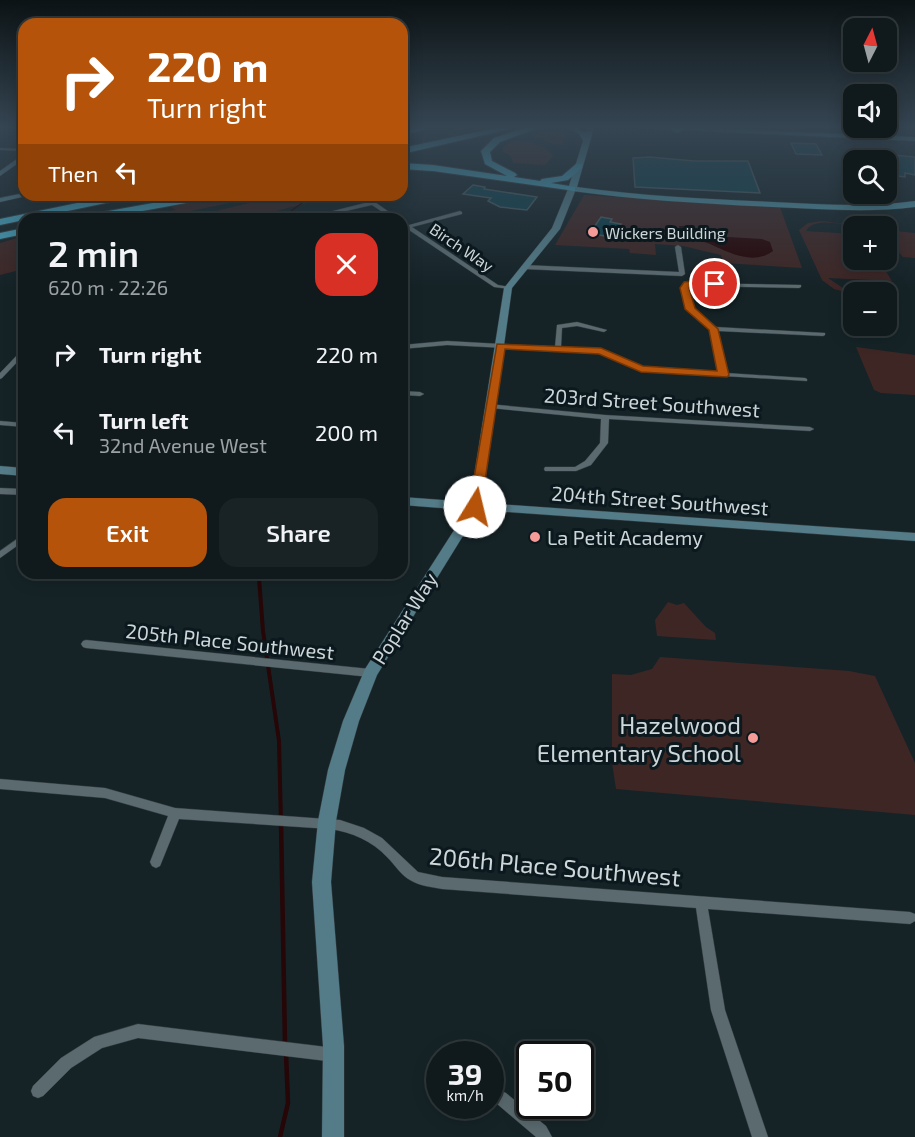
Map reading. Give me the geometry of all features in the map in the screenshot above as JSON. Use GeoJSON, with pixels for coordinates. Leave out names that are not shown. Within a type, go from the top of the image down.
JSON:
{"type":"FeatureCollection","features":[{"type":"Feature","properties":{"kind":"highway"},"geometry":{"type":"LineString","coordinates":[[519,181],[572,189]]}},
{"type":"Feature","properties":{"kind":"highway"},"geometry":{"type":"LineString","coordinates":[[541,181],[572,189]]}},
{"type":"Feature","properties":{"kind":"highway"},"geometry":{"type":"LineString","coordinates":[[0,213],[56,201]]}},
{"type":"Feature","properties":{"kind":"highway"},"geometry":{"type":"LineString","coordinates":[[43,213],[101,201]]}},
{"type":"Feature","properties":{"kind":"highway"},"geometry":{"type":"LineString","coordinates":[[110,213],[167,201]]}},
{"type":"Feature","properties":{"kind":"highway"},"geometry":{"type":"LineString","coordinates":[[115,213],[181,201]]}},
{"type":"Feature","properties":{"kind":"highway"},"geometry":{"type":"LineString","coordinates":[[0,222],[18,218]]}},
{"type":"Feature","properties":{"kind":"highway"},"geometry":{"type":"LineString","coordinates":[[0,236],[18,232]]}},
{"type":"Feature","properties":{"kind":"main road","name":"Poplar Way"},"geometry":{"type":"LineString","coordinates":[[333,1137],[335,1055],[321,874],[327,822],[346,734],[370,673],[475,507],[508,288],[556,229],[574,181]]}},
{"type":"Feature","properties":{"kind":"main road"},"geometry":{"type":"LineString","coordinates":[[572,189],[654,199],[745,204],[852,208],[915,204]]}},
{"type":"Feature","properties":{"kind":"main road"},"geometry":{"type":"LineString","coordinates":[[0,200],[18,197]]}},
{"type":"Feature","properties":{"kind":"main road"},"geometry":{"type":"LineString","coordinates":[[0,470],[18,472]]}},
{"type":"Feature","properties":{"kind":"main road","name":"204th Street Southwest"},"geometry":{"type":"LineString","coordinates":[[408,502],[915,537]]}},
{"type":"Feature","properties":{"kind":"main road"},"geometry":{"type":"LineString","coordinates":[[438,504],[455,515],[459,532]]}},
{"type":"Feature","properties":{"kind":"street"},"geometry":{"type":"LineString","coordinates":[[370,201],[387,213]]}},
{"type":"Feature","properties":{"kind":"street"},"geometry":{"type":"LineString","coordinates":[[330,213],[373,203]]}},
{"type":"Feature","properties":{"kind":"street"},"geometry":{"type":"LineString","coordinates":[[410,228],[412,225],[460,213]]}},
{"type":"Feature","properties":{"kind":"street","name":"Birch Way"},"geometry":{"type":"LineString","coordinates":[[410,228],[496,286],[508,288]]}},
{"type":"Feature","properties":{"kind":"street"},"geometry":{"type":"LineString","coordinates":[[524,267],[682,274],[678,247]]}},
{"type":"Feature","properties":{"kind":"street"},"geometry":{"type":"LineString","coordinates":[[799,286],[687,284],[685,288],[690,309],[714,329],[823,334]]}},
{"type":"Feature","properties":{"kind":"street"},"geometry":{"type":"LineString","coordinates":[[558,349],[559,326],[577,324],[604,330]]}},
{"type":"Feature","properties":{"kind":"street"},"geometry":{"type":"LineString","coordinates":[[714,329],[723,375]]}},
{"type":"Feature","properties":{"kind":"street"},"geometry":{"type":"LineString","coordinates":[[408,346],[447,343],[601,351],[641,369],[805,380]]}},
{"type":"Feature","properties":{"kind":"street"},"geometry":{"type":"LineString","coordinates":[[0,377],[18,358]]}},
{"type":"Feature","properties":{"kind":"street"},"geometry":{"type":"LineString","coordinates":[[408,393],[420,394]]}},
{"type":"Feature","properties":{"kind":"street","name":"203rd Street Southwest"},"geometry":{"type":"LineString","coordinates":[[491,406],[605,417],[810,429]]}},
{"type":"Feature","properties":{"kind":"street"},"geometry":{"type":"LineString","coordinates":[[548,469],[576,469],[588,463],[604,443],[605,417]]}},
{"type":"Feature","properties":{"kind":"street"},"geometry":{"type":"LineString","coordinates":[[0,423],[18,424]]}},
{"type":"Feature","properties":{"kind":"street"},"geometry":{"type":"LineString","coordinates":[[0,491],[18,492]]}},
{"type":"Feature","properties":{"kind":"street"},"geometry":{"type":"LineString","coordinates":[[0,555],[18,542]]}},
{"type":"Feature","properties":{"kind":"street","name":"205th Place Southwest"},"geometry":{"type":"LineString","coordinates":[[86,644],[370,673]]}},
{"type":"Feature","properties":{"kind":"street","name":"206th Place Southwest"},"geometry":{"type":"LineString","coordinates":[[1,786],[105,793],[175,813],[347,825],[368,835],[386,848],[412,875],[441,883],[910,918]]}},
{"type":"Feature","properties":{"kind":"street"},"geometry":{"type":"LineString","coordinates":[[156,862],[175,813]]}},
{"type":"Feature","properties":{"kind":"street"},"geometry":{"type":"LineString","coordinates":[[701,902],[718,1010],[759,1137]]}},
{"type":"Feature","properties":{"kind":"street"},"geometry":{"type":"LineString","coordinates":[[38,1091],[66,1063],[99,1042],[138,1031],[335,1055]]}},
{"type":"Feature","properties":{"kind":"street"},"geometry":{"type":"LineString","coordinates":[[504,1100],[541,1131],[544,1137]]}},
{"type":"Feature","properties":{"kind":"shaded area"},"geometry":{"type":"Polygon","coordinates":[[[584,195],[780,207],[802,268],[723,263],[721,255],[683,246],[655,244],[656,255],[630,253],[629,249],[555,245],[584,195]]]}},
{"type":"Feature","properties":{"kind":"shaded area"},"geometry":{"type":"Polygon","coordinates":[[[239,201],[182,213],[157,213],[176,210],[171,207],[189,203],[239,201]]]}},
{"type":"Feature","properties":{"kind":"shaded area"},"geometry":{"type":"Polygon","coordinates":[[[258,201],[315,201],[268,213],[207,213],[258,201]]]}},
{"type":"Feature","properties":{"kind":"shaded area"},"geometry":{"type":"Polygon","coordinates":[[[823,221],[843,224],[817,224],[806,231],[843,233],[843,270],[885,270],[892,281],[828,278],[843,288],[843,291],[834,289],[822,280],[799,230],[808,223],[823,221]]]}},
{"type":"Feature","properties":{"kind":"shaded area"},"geometry":{"type":"Polygon","coordinates":[[[679,226],[692,226],[711,236],[762,239],[770,242],[773,251],[757,257],[733,254],[687,236],[680,231],[679,226]]]}},
{"type":"Feature","properties":{"kind":"shaded area"},"geometry":{"type":"Polygon","coordinates":[[[897,231],[915,233],[915,258],[903,257],[897,250],[897,231]]]}},
{"type":"Feature","properties":{"kind":"shaded area"},"geometry":{"type":"Polygon","coordinates":[[[18,238],[18,270],[0,275],[0,243],[18,238]]]}},
{"type":"Feature","properties":{"kind":"shaded area"},"geometry":{"type":"Polygon","coordinates":[[[856,347],[915,355],[915,395],[881,393],[874,390],[856,347]]]}},
{"type":"Feature","properties":{"kind":"shaded area"},"geometry":{"type":"Polygon","coordinates":[[[668,602],[677,605],[684,603],[706,627],[715,633],[716,640],[657,636],[655,620],[668,602]]]}},
{"type":"Feature","properties":{"kind":"shaded area"},"geometry":{"type":"Polygon","coordinates":[[[660,657],[849,671],[875,676],[915,763],[915,815],[616,789],[612,763],[612,674],[631,675],[652,669],[660,657]]]}},
{"type":"Feature","properties":{"kind":"building"},"geometry":{"type":"Polygon","coordinates":[[[635,181],[756,181],[760,193],[635,187],[635,181]]]}},
{"type":"Feature","properties":{"kind":"building"},"geometry":{"type":"Polygon","coordinates":[[[473,185],[485,187],[484,189],[537,197],[527,210],[500,207],[488,201],[491,198],[463,194],[473,185]]]}},
{"type":"Feature","properties":{"kind":"building"},"geometry":{"type":"Polygon","coordinates":[[[601,217],[621,224],[615,232],[607,231],[604,236],[590,233],[601,217]]]}},
{"type":"Feature","properties":{"kind":"waterway"},"geometry":{"type":"LineString","coordinates":[[288,213],[305,201]]}},
{"type":"Feature","properties":{"kind":"waterway"},"geometry":{"type":"LineString","coordinates":[[259,579],[263,631],[279,741],[281,823]]}},
{"type":"Feature","properties":{"kind":"waterway"},"geometry":{"type":"LineString","coordinates":[[281,822],[285,1044]]}},
{"type":"Feature","properties":{"kind":"waterway"},"geometry":{"type":"LineString","coordinates":[[280,1137],[288,1103],[286,1053]]}},
{"type":"Feature","properties":{"kind":"place","name":"Wickers Building"},"geometry":{"type":"Point","coordinates":[593,232]}},
{"type":"Feature","properties":{"kind":"place","name":"La Petit Academy"},"geometry":{"type":"Point","coordinates":[535,537]}},
{"type":"Feature","properties":{"kind":"place","name":"Hazelwood Elementary School"},"geometry":{"type":"Point","coordinates":[753,738]}},
{"type":"Feature","properties":{"kind":"route"},"geometry":{"type":"LineString","coordinates":[[475,507],[500,346],[601,351],[641,369],[723,375],[714,329],[693,314],[685,288],[687,284],[697,282],[715,284]]}}]}
